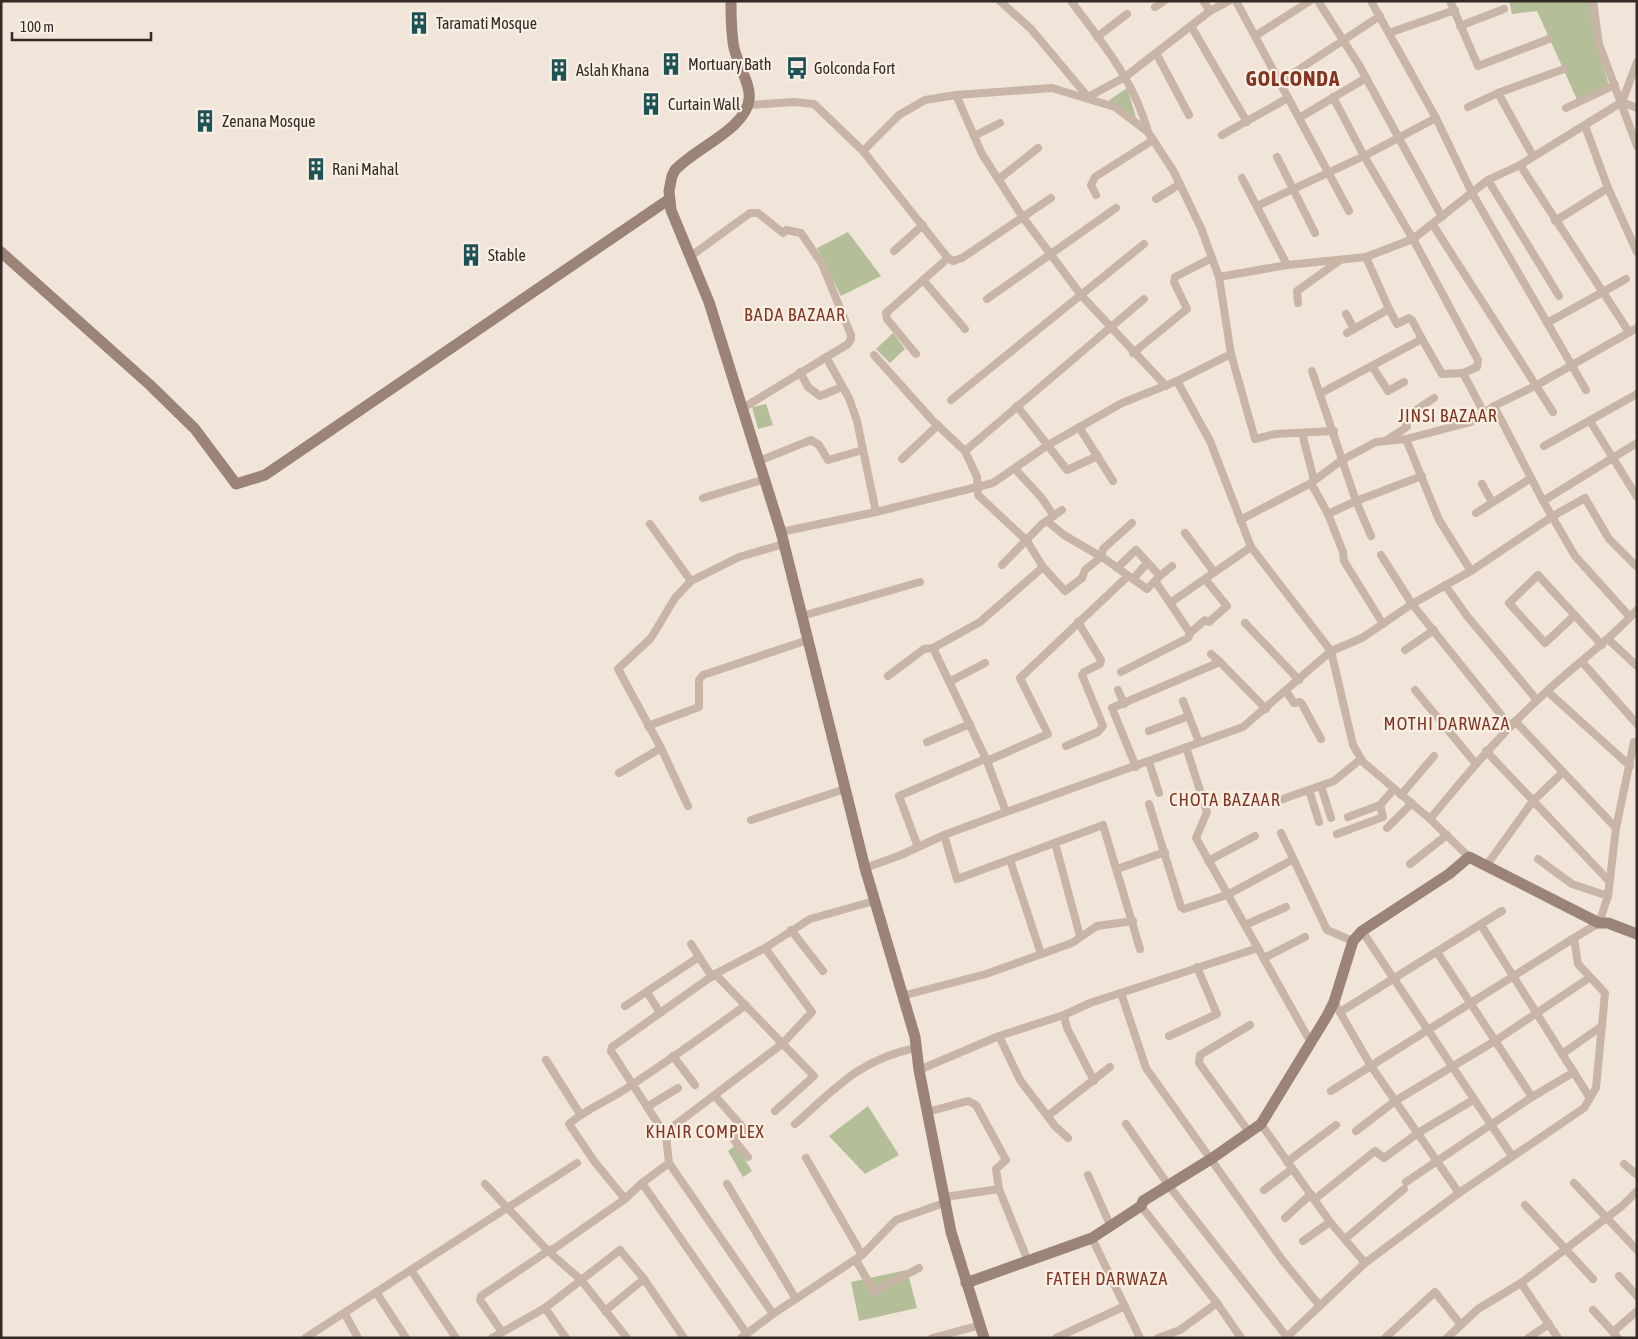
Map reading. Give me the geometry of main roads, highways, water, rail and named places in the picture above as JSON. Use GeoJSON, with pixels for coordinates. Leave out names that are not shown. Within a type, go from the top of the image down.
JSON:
{"type":"FeatureCollection","features":[{"type":"Feature","properties":{"kind":"place","name":"Taramati Mosque"},"geometry":{"type":"Point","coordinates":[419,23]}},
{"type":"Feature","properties":{"kind":"place","name":"Mortuary Bath"},"geometry":{"type":"Point","coordinates":[671,64]}},
{"type":"Feature","properties":{"kind":"place","name":"Golconda Fort"},"geometry":{"type":"Point","coordinates":[797,68]}},
{"type":"Feature","properties":{"kind":"place","name":"Aslah Khana"},"geometry":{"type":"Point","coordinates":[559,70]}},
{"type":"Feature","properties":{"kind":"place","name":"Curtain Wall"},"geometry":{"type":"Point","coordinates":[651,104]}},
{"type":"Feature","properties":{"kind":"place","name":"Zenana Mosque"},"geometry":{"type":"Point","coordinates":[205,121]}},
{"type":"Feature","properties":{"kind":"place","name":"Rani Mahal"},"geometry":{"type":"Point","coordinates":[316,169]}},
{"type":"Feature","properties":{"kind":"place","name":"Stable"},"geometry":{"type":"Point","coordinates":[471,255]}},
{"type":"Feature","properties":{"kind":"district","name":"GOLCONDA"},"geometry":{"type":"Point","coordinates":[1293,79]}},
{"type":"Feature","properties":{"kind":"district","name":"BADA BAZAAR"},"geometry":{"type":"Point","coordinates":[795,315]}},
{"type":"Feature","properties":{"kind":"district","name":"JINSI BAZAAR"},"geometry":{"type":"Point","coordinates":[1448,416]}},
{"type":"Feature","properties":{"kind":"district","name":"MOTHI DARWAZA"},"geometry":{"type":"Point","coordinates":[1447,724]}},
{"type":"Feature","properties":{"kind":"district","name":"CHOTA BAZAAR"},"geometry":{"type":"Point","coordinates":[1225,800]}},
{"type":"Feature","properties":{"kind":"district","name":"KHAIR COMPLEX"},"geometry":{"type":"Point","coordinates":[705,1132]}},
{"type":"Feature","properties":{"kind":"district","name":"FATEH DARWAZA"},"geometry":{"type":"Point","coordinates":[1107,1279]}}]}
